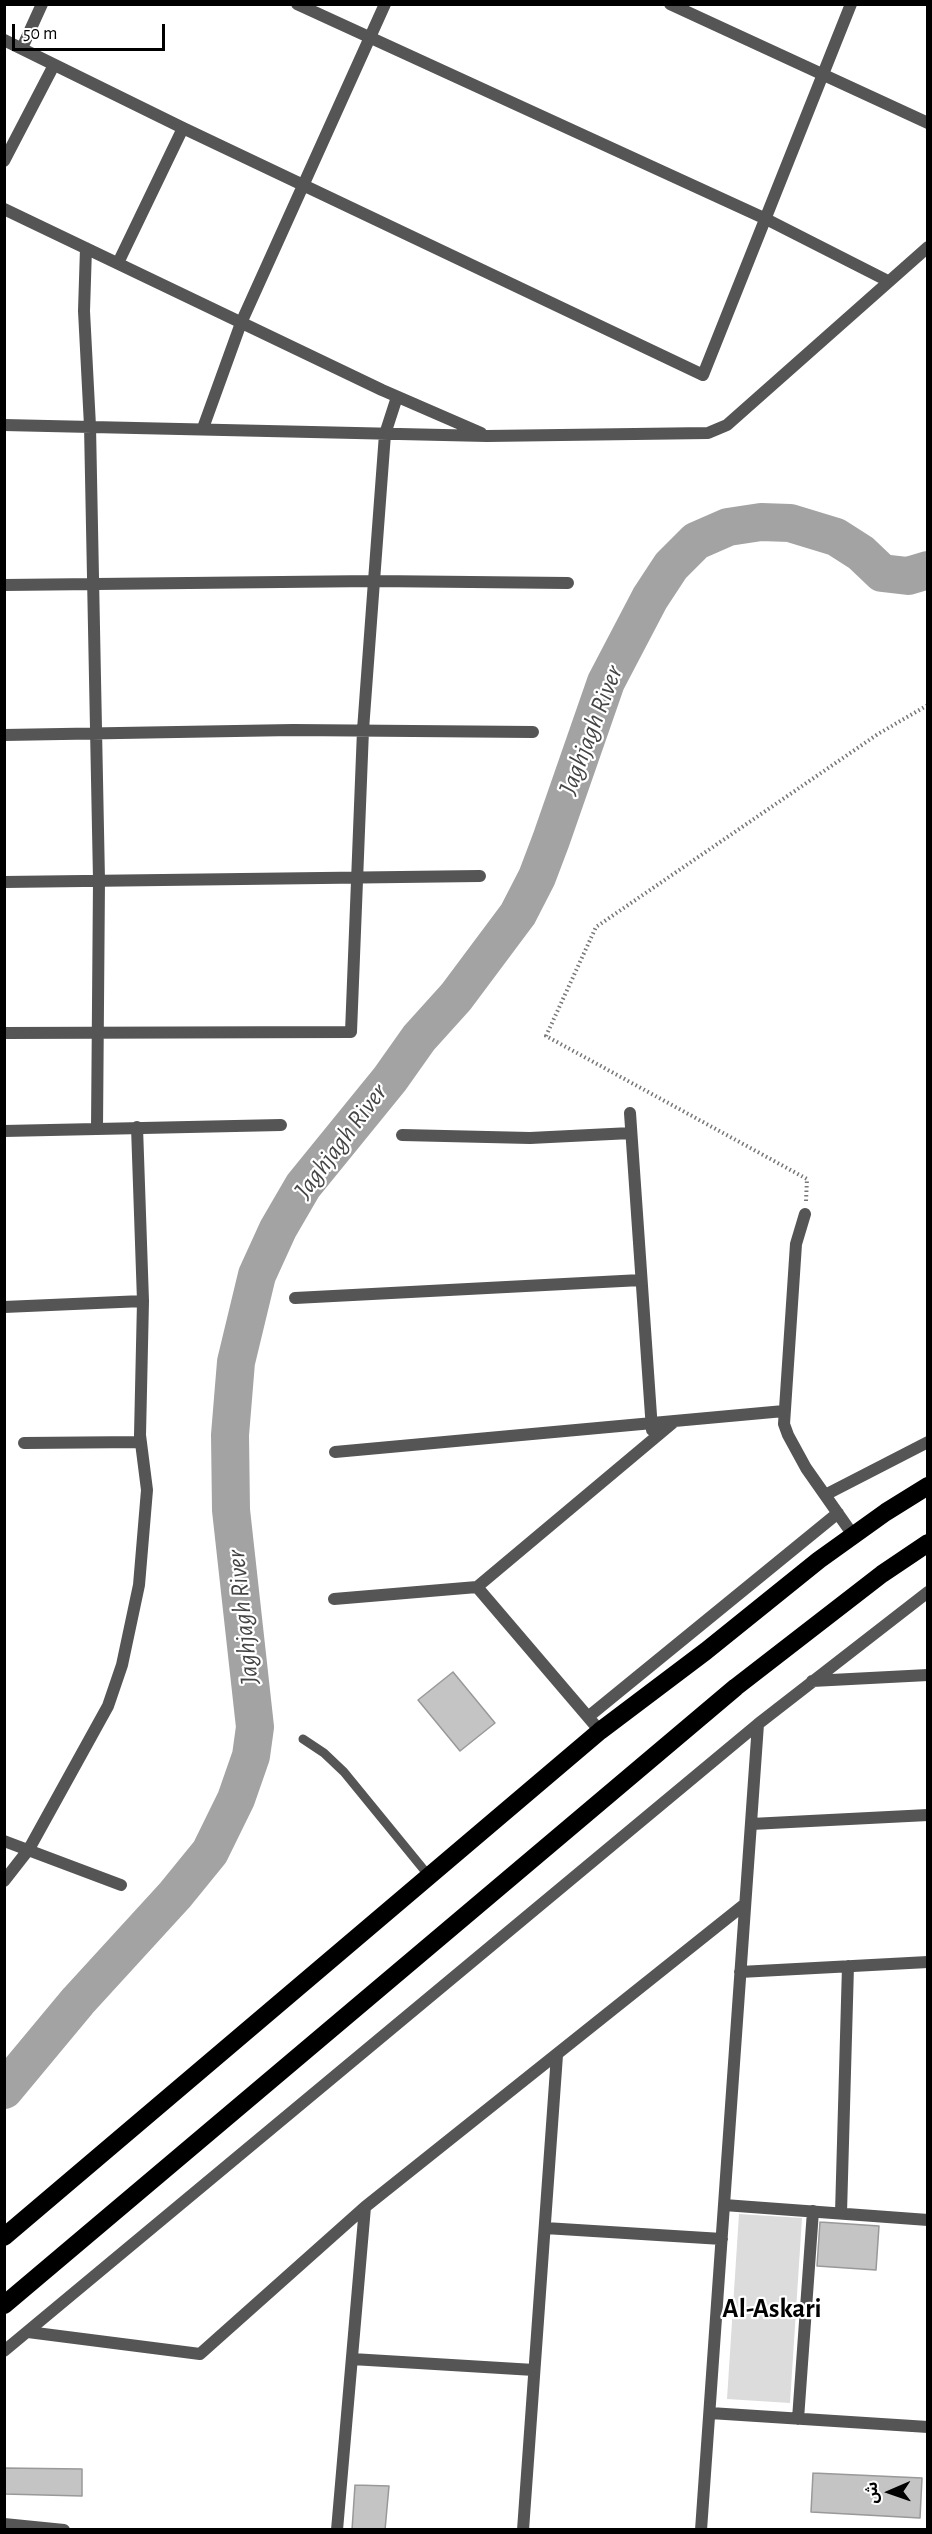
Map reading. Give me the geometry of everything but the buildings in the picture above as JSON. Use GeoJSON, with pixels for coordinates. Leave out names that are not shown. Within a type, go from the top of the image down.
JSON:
{"type":"FeatureCollection","features":[{"type":"Feature","properties":{"kind":"highway"},"geometry":{"type":"LineString","coordinates":[[4,2237],[429,1876],[594,1724],[853,1535],[927,1486]]}},
{"type":"Feature","properties":{"kind":"highway"},"geometry":{"type":"LineString","coordinates":[[4,2305],[736,1687],[882,1574],[927,1543]]}},
{"type":"Feature","properties":{"kind":"street"},"geometry":{"type":"LineString","coordinates":[[22,48],[42,4]]}},
{"type":"Feature","properties":{"kind":"street"},"geometry":{"type":"LineString","coordinates":[[297,4],[766,219],[888,281]]}},
{"type":"Feature","properties":{"kind":"street"},"geometry":{"type":"LineString","coordinates":[[203,428],[241,323],[385,4]]}},
{"type":"Feature","properties":{"kind":"street"},"geometry":{"type":"LineString","coordinates":[[670,4],[927,123]]}},
{"type":"Feature","properties":{"kind":"street"},"geometry":{"type":"LineString","coordinates":[[4,40],[183,128],[703,375],[851,4]]}},
{"type":"Feature","properties":{"kind":"street"},"geometry":{"type":"LineString","coordinates":[[4,161],[54,65]]}},
{"type":"Feature","properties":{"kind":"street"},"geometry":{"type":"LineString","coordinates":[[118,263],[183,128]]}},
{"type":"Feature","properties":{"kind":"street"},"geometry":{"type":"LineString","coordinates":[[4,209],[397,397],[487,436]]}},
{"type":"Feature","properties":{"kind":"street"},"geometry":{"type":"LineString","coordinates":[[4,425],[487,436],[693,435],[718,430],[927,247]]}},
{"type":"Feature","properties":{"kind":"street"},"geometry":{"type":"LineString","coordinates":[[86,248],[84,311],[90,426],[99,880],[97,1128]]}},
{"type":"Feature","properties":{"kind":"street"},"geometry":{"type":"LineString","coordinates":[[4,1033],[98,1030],[351,1032],[363,730],[385,434],[397,397]]}},
{"type":"Feature","properties":{"kind":"street"},"geometry":{"type":"LineString","coordinates":[[4,585],[374,581],[568,583]]}},
{"type":"Feature","properties":{"kind":"street"},"geometry":{"type":"LineString","coordinates":[[4,735],[363,730],[533,732]]}},
{"type":"Feature","properties":{"kind":"street"},"geometry":{"type":"LineString","coordinates":[[4,882],[480,876]]}},
{"type":"Feature","properties":{"kind":"street"},"geometry":{"type":"LineString","coordinates":[[630,1113],[653,1440]]}},
{"type":"Feature","properties":{"kind":"street"},"geometry":{"type":"LineString","coordinates":[[4,1131],[281,1125]]}},
{"type":"Feature","properties":{"kind":"street"},"geometry":{"type":"LineString","coordinates":[[4,1881],[29,1849],[108,1706],[122,1665],[139,1585],[147,1490],[141,1442],[143,1301],[137,1127]]}},
{"type":"Feature","properties":{"kind":"street"},"geometry":{"type":"LineString","coordinates":[[402,1135],[530,1138],[631,1133]]}},
{"type":"Feature","properties":{"kind":"street"},"geometry":{"type":"LineString","coordinates":[[805,1214],[796,1244],[784,1412],[788,1435],[853,1535]]}},
{"type":"Feature","properties":{"kind":"street"},"geometry":{"type":"LineString","coordinates":[[296,1298],[642,1280]]}},
{"type":"Feature","properties":{"kind":"street"},"geometry":{"type":"LineString","coordinates":[[4,1307],[143,1301]]}},
{"type":"Feature","properties":{"kind":"street"},"geometry":{"type":"LineString","coordinates":[[334,1452],[784,1412]]}},
{"type":"Feature","properties":{"kind":"street"},"geometry":{"type":"LineString","coordinates":[[334,1599],[477,1587],[675,1421]]}},
{"type":"Feature","properties":{"kind":"street"},"geometry":{"type":"LineString","coordinates":[[24,1443],[141,1442]]}},
{"type":"Feature","properties":{"kind":"street"},"geometry":{"type":"LineString","coordinates":[[825,1495],[927,1442]]}},
{"type":"Feature","properties":{"kind":"street"},"geometry":{"type":"LineString","coordinates":[[477,1587],[594,1724],[838,1513]]}},
{"type":"Feature","properties":{"kind":"street"},"geometry":{"type":"LineString","coordinates":[[4,2351],[758,1724],[927,1592]]}},
{"type":"Feature","properties":{"kind":"street"},"geometry":{"type":"LineString","coordinates":[[812,1681],[927,1675]]}},
{"type":"Feature","properties":{"kind":"street"},"geometry":{"type":"LineString","coordinates":[[701,2529],[758,1724]]}},
{"type":"Feature","properties":{"kind":"street"},"geometry":{"type":"LineString","coordinates":[[751,1824],[927,1815]]}},
{"type":"Feature","properties":{"kind":"street"},"geometry":{"type":"LineString","coordinates":[[4,1841],[121,1885]]}},
{"type":"Feature","properties":{"kind":"street"},"geometry":{"type":"LineString","coordinates":[[28,2332],[200,2354],[365,2207],[745,1904]]}},
{"type":"Feature","properties":{"kind":"street"},"geometry":{"type":"LineString","coordinates":[[740,1972],[927,1962]]}},
{"type":"Feature","properties":{"kind":"street"},"geometry":{"type":"LineString","coordinates":[[841,2213],[848,1966]]}},
{"type":"Feature","properties":{"kind":"street"},"geometry":{"type":"LineString","coordinates":[[523,2529],[556,2055]]}},
{"type":"Feature","properties":{"kind":"street"},"geometry":{"type":"LineString","coordinates":[[724,2205],[927,2220]]}},
{"type":"Feature","properties":{"kind":"street"},"geometry":{"type":"LineString","coordinates":[[337,2529],[365,2207]]}},
{"type":"Feature","properties":{"kind":"street"},"geometry":{"type":"LineString","coordinates":[[798,2419],[813,2211]]}},
{"type":"Feature","properties":{"kind":"street"},"geometry":{"type":"LineString","coordinates":[[545,2228],[722,2240]]}},
{"type":"Feature","properties":{"kind":"street"},"geometry":{"type":"LineString","coordinates":[[352,2358],[534,2370]]}},
{"type":"Feature","properties":{"kind":"street"},"geometry":{"type":"LineString","coordinates":[[710,2413],[927,2427]]}},
{"type":"Feature","properties":{"kind":"street"},"geometry":{"type":"LineString","coordinates":[[4,2524],[64,2529]]}},
{"type":"Feature","properties":{"kind":"lane"},"geometry":{"type":"LineString","coordinates":[[303,1740],[324,1753],[344,1772],[429,1876]]}},
{"type":"Feature","properties":{"kind":"path"},"geometry":{"type":"LineString","coordinates":[[805,1214],[807,1179],[546,1036],[596,927],[878,734],[927,705]]}},
{"type":"Feature","properties":{"kind":"shaded area"},"geometry":{"type":"Polygon","coordinates":[[[739,2214],[802,2218],[790,2403],[727,2399],[739,2214]]]}},
{"type":"Feature","properties":{"kind":"waterway","name":"Jaghjagh River"},"geometry":{"type":"LineString","coordinates":[[4,2090],[78,2001],[175,1895],[210,1852],[236,1799],[251,1756],[255,1727],[231,1510],[230,1435],[236,1362],[257,1275],[278,1229],[303,1186],[390,1079],[419,1038],[456,997],[518,914],[537,877],[606,682],[650,598],[671,566],[696,541],[728,527],[761,522],[790,523],[836,537],[861,553],[882,573],[908,576],[928,570]]}},
{"type":"Feature","properties":{"kind":"district","name":"Al-Askari"},"geometry":{"type":"Point","coordinates":[772,2309]}}]}
